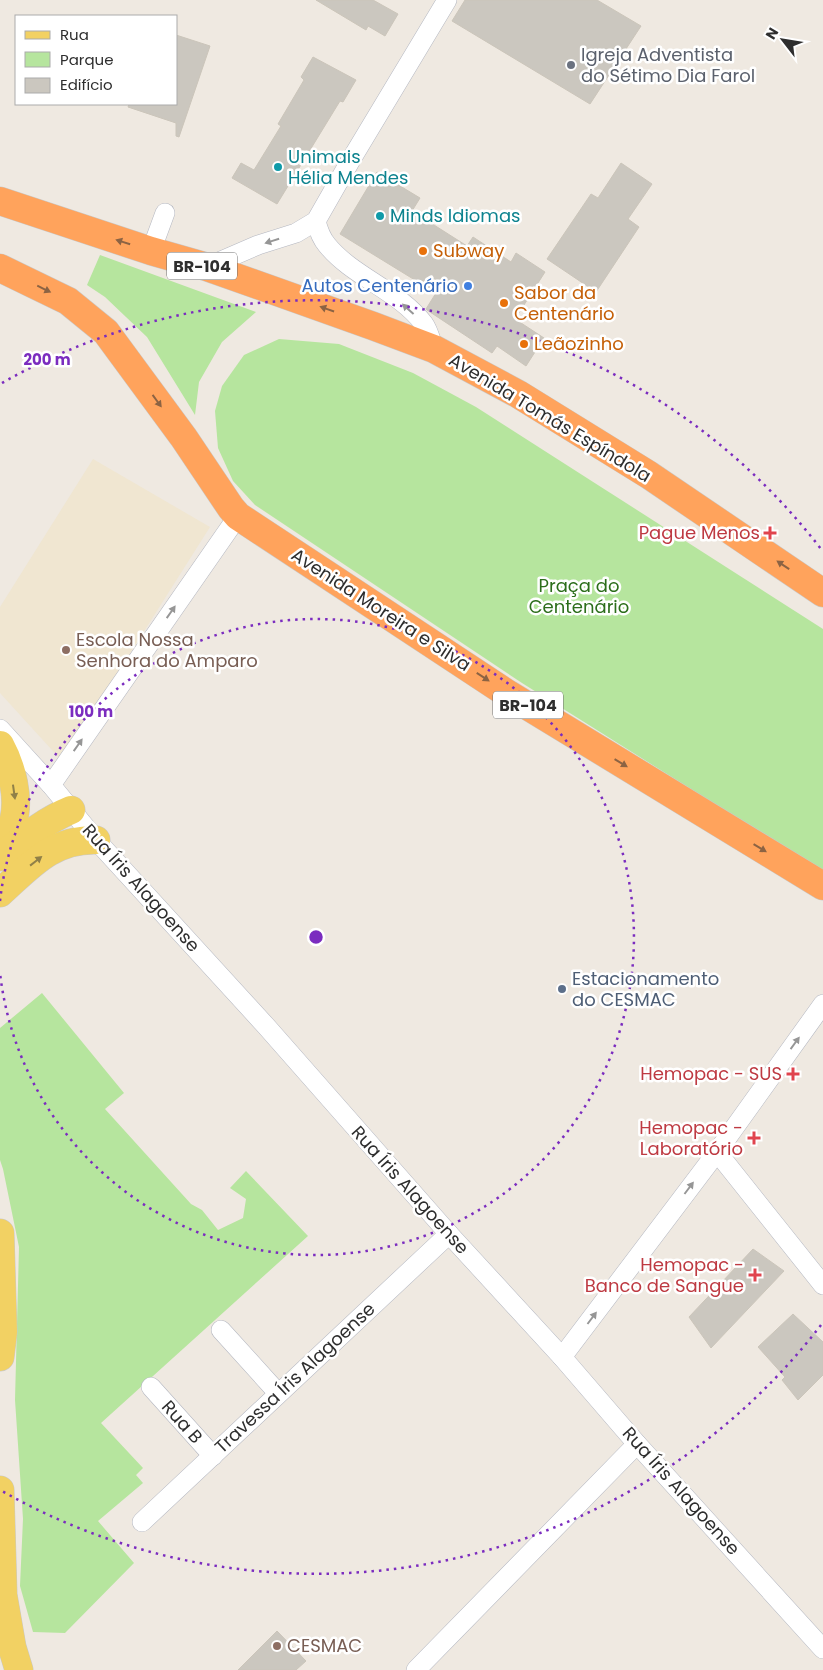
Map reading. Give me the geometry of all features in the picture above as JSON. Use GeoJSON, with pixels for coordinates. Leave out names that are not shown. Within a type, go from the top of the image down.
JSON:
{"type":"FeatureCollection","features":[{"type":"Feature","properties":{"kind":"highway","name":"Avenida Tomás Espíndola"},"geometry":{"type":"LineString","coordinates":[[0,201],[151,252],[207,267],[434,349],[518,394],[649,475],[823,592]]}},
{"type":"Feature","properties":{"kind":"highway","name":"Avenida Moreira e Silva"},"geometry":{"type":"LineString","coordinates":[[0,268],[68,302],[106,332],[184,438],[238,516],[508,694],[823,886]]}},
{"type":"Feature","properties":{"kind":"main road"},"geometry":{"type":"LineString","coordinates":[[0,745],[6,756],[16,795],[13,822],[0,852]]}},
{"type":"Feature","properties":{"kind":"main road"},"geometry":{"type":"LineString","coordinates":[[0,857],[54,817],[71,810]]}},
{"type":"Feature","properties":{"kind":"main road"},"geometry":{"type":"LineString","coordinates":[[0,893],[36,860],[56,848],[82,840],[96,840]]}},
{"type":"Feature","properties":{"kind":"main road"},"geometry":{"type":"LineString","coordinates":[[0,1232],[4,1332],[0,1357]]}},
{"type":"Feature","properties":{"kind":"main road"},"geometry":{"type":"LineString","coordinates":[[0,1490],[3,1595],[12,1647],[19,1670]]}},
{"type":"Feature","properties":{"kind":"street"},"geometry":{"type":"LineString","coordinates":[[207,267],[296,233],[316,220],[447,0]]}},
{"type":"Feature","properties":{"kind":"street"},"geometry":{"type":"LineString","coordinates":[[151,252],[165,213]]}},
{"type":"Feature","properties":{"kind":"street"},"geometry":{"type":"LineString","coordinates":[[316,220],[326,245],[360,273],[391,294],[424,325],[434,349]]}},
{"type":"Feature","properties":{"kind":"street"},"geometry":{"type":"LineString","coordinates":[[50,785],[238,516]]}},
{"type":"Feature","properties":{"kind":"street","name":"Rua Íris Alagoense"},"geometry":{"type":"LineString","coordinates":[[0,729],[96,840],[266,1026],[449,1234],[562,1357],[637,1444],[823,1649]]}},
{"type":"Feature","properties":{"kind":"street"},"geometry":{"type":"LineString","coordinates":[[562,1357],[717,1152],[823,1004]]}},
{"type":"Feature","properties":{"kind":"street"},"geometry":{"type":"LineString","coordinates":[[717,1152],[823,1285]]}},
{"type":"Feature","properties":{"kind":"street","name":"Travessa Íris Alagoense"},"geometry":{"type":"LineString","coordinates":[[142,1522],[449,1234]]}},
{"type":"Feature","properties":{"kind":"street"},"geometry":{"type":"LineString","coordinates":[[221,1330],[278,1393]]}},
{"type":"Feature","properties":{"kind":"street","name":"Rua B"},"geometry":{"type":"LineString","coordinates":[[152,1387],[213,1456]]}},
{"type":"Feature","properties":{"kind":"street"},"geometry":{"type":"LineString","coordinates":[[416,1670],[637,1444]]}},
{"type":"Feature","properties":{"kind":"shaded area","name":"Escola Nossa Senhora do Amparo"},"geometry":{"type":"Polygon","coordinates":[[[93,459],[210,527],[62,761],[0,693],[0,607],[93,459]]]}},
{"type":"Feature","properties":{"kind":"green space"},"geometry":{"type":"Polygon","coordinates":[[[100,255],[256,312],[222,342],[199,382],[195,415],[147,337],[105,297],[87,285],[100,255]]]}},
{"type":"Feature","properties":{"kind":"green space","name":"Praça do Centenário"},"geometry":{"type":"Polygon","coordinates":[[[279,339],[339,344],[413,373],[476,407],[823,629],[823,872],[522,683],[255,505],[233,481],[218,448],[215,411],[222,386],[244,355],[279,339]]]}},
{"type":"Feature","properties":{"kind":"green space"},"geometry":{"type":"Polygon","coordinates":[[[42,993],[124,1093],[105,1109],[191,1204],[202,1210],[218,1230],[243,1218],[246,1199],[230,1188],[246,1171],[308,1236],[101,1423],[143,1468],[136,1475],[143,1483],[98,1521],[134,1563],[65,1633],[33,1632],[20,1586],[23,1519],[15,1400],[19,1247],[0,1160],[0,1028],[42,993]]]}},
{"type":"Feature","properties":{"kind":"building"},"geometry":{"type":"Polygon","coordinates":[[[316,0],[373,0],[398,14],[385,36],[368,26],[366,30],[316,0]]]}},
{"type":"Feature","properties":{"kind":"building","name":"Igreja Adventista do Sétimo Dia Farol"},"geometry":{"type":"Polygon","coordinates":[[[465,0],[597,0],[641,26],[590,104],[452,21],[465,0]]]}},
{"type":"Feature","properties":{"kind":"building"},"geometry":{"type":"Polygon","coordinates":[[[178,36],[210,46],[179,137],[176,136],[176,123],[128,107],[129,105],[178,105],[178,36]]]}},
{"type":"Feature","properties":{"kind":"building"},"geometry":{"type":"Polygon","coordinates":[[[313,57],[356,80],[343,102],[340,101],[277,204],[232,178],[241,163],[254,170],[281,126],[278,124],[304,80],[301,77],[313,57]]]}},
{"type":"Feature","properties":{"kind":"building"},"geometry":{"type":"Polygon","coordinates":[[[621,163],[652,184],[628,219],[639,227],[596,292],[547,259],[591,194],[598,198],[621,163]]]}},
{"type":"Feature","properties":{"kind":"building"},"geometry":{"type":"Polygon","coordinates":[[[377,172],[420,198],[412,211],[467,246],[473,237],[511,262],[516,253],[545,272],[515,319],[544,338],[526,366],[497,346],[492,353],[427,310],[436,293],[340,234],[377,172]]]}},
{"type":"Feature","properties":{"kind":"building"},"geometry":{"type":"Polygon","coordinates":[[[753,1249],[784,1271],[711,1348],[689,1317],[753,1249]]]}},
{"type":"Feature","properties":{"kind":"building"},"geometry":{"type":"Polygon","coordinates":[[[793,1314],[823,1342],[823,1375],[798,1400],[782,1380],[785,1377],[758,1347],[793,1314]]]}},
{"type":"Feature","properties":{"kind":"building","name":"CESMAC"},"geometry":{"type":"Polygon","coordinates":[[[277,1631],[306,1661],[296,1670],[238,1670],[277,1631]]]}},
{"type":"Feature","properties":{"kind":"place","name":"Igreja Adventista do Sétimo Dia Farol"},"geometry":{"type":"Point","coordinates":[571,65]}},
{"type":"Feature","properties":{"kind":"place","name":"Unimais Hélia Mendes"},"geometry":{"type":"Point","coordinates":[278,167]}},
{"type":"Feature","properties":{"kind":"place","name":"Minds Idiomas"},"geometry":{"type":"Point","coordinates":[380,216]}},
{"type":"Feature","properties":{"kind":"place","name":"Subway"},"geometry":{"type":"Point","coordinates":[423,251]}},
{"type":"Feature","properties":{"kind":"place","name":"Autos Centenário"},"geometry":{"type":"Point","coordinates":[468,286]}},
{"type":"Feature","properties":{"kind":"place","name":"Sabor da Centenário"},"geometry":{"type":"Point","coordinates":[504,303]}},
{"type":"Feature","properties":{"kind":"place","name":"Leãozinho"},"geometry":{"type":"Point","coordinates":[524,344]}},
{"type":"Feature","properties":{"kind":"place","name":"Pague Menos"},"geometry":{"type":"Point","coordinates":[770,533]}},
{"type":"Feature","properties":{"kind":"place","name":"Escola Nossa Senhora do Amparo"},"geometry":{"type":"Point","coordinates":[66,650]}},
{"type":"Feature","properties":{"kind":"place","name":"Estacionamento do CESMAC"},"geometry":{"type":"Point","coordinates":[562,989]}},
{"type":"Feature","properties":{"kind":"place","name":"Hemopac - SUS"},"geometry":{"type":"Point","coordinates":[793,1074]}},
{"type":"Feature","properties":{"kind":"place","name":"Hemopac - Laboratório"},"geometry":{"type":"Point","coordinates":[754,1138]}},
{"type":"Feature","properties":{"kind":"place","name":"Hemopac - Banco de Sangue"},"geometry":{"type":"Point","coordinates":[755,1275]}},
{"type":"Feature","properties":{"kind":"place","name":"CESMAC"},"geometry":{"type":"Point","coordinates":[277,1646]}}]}
